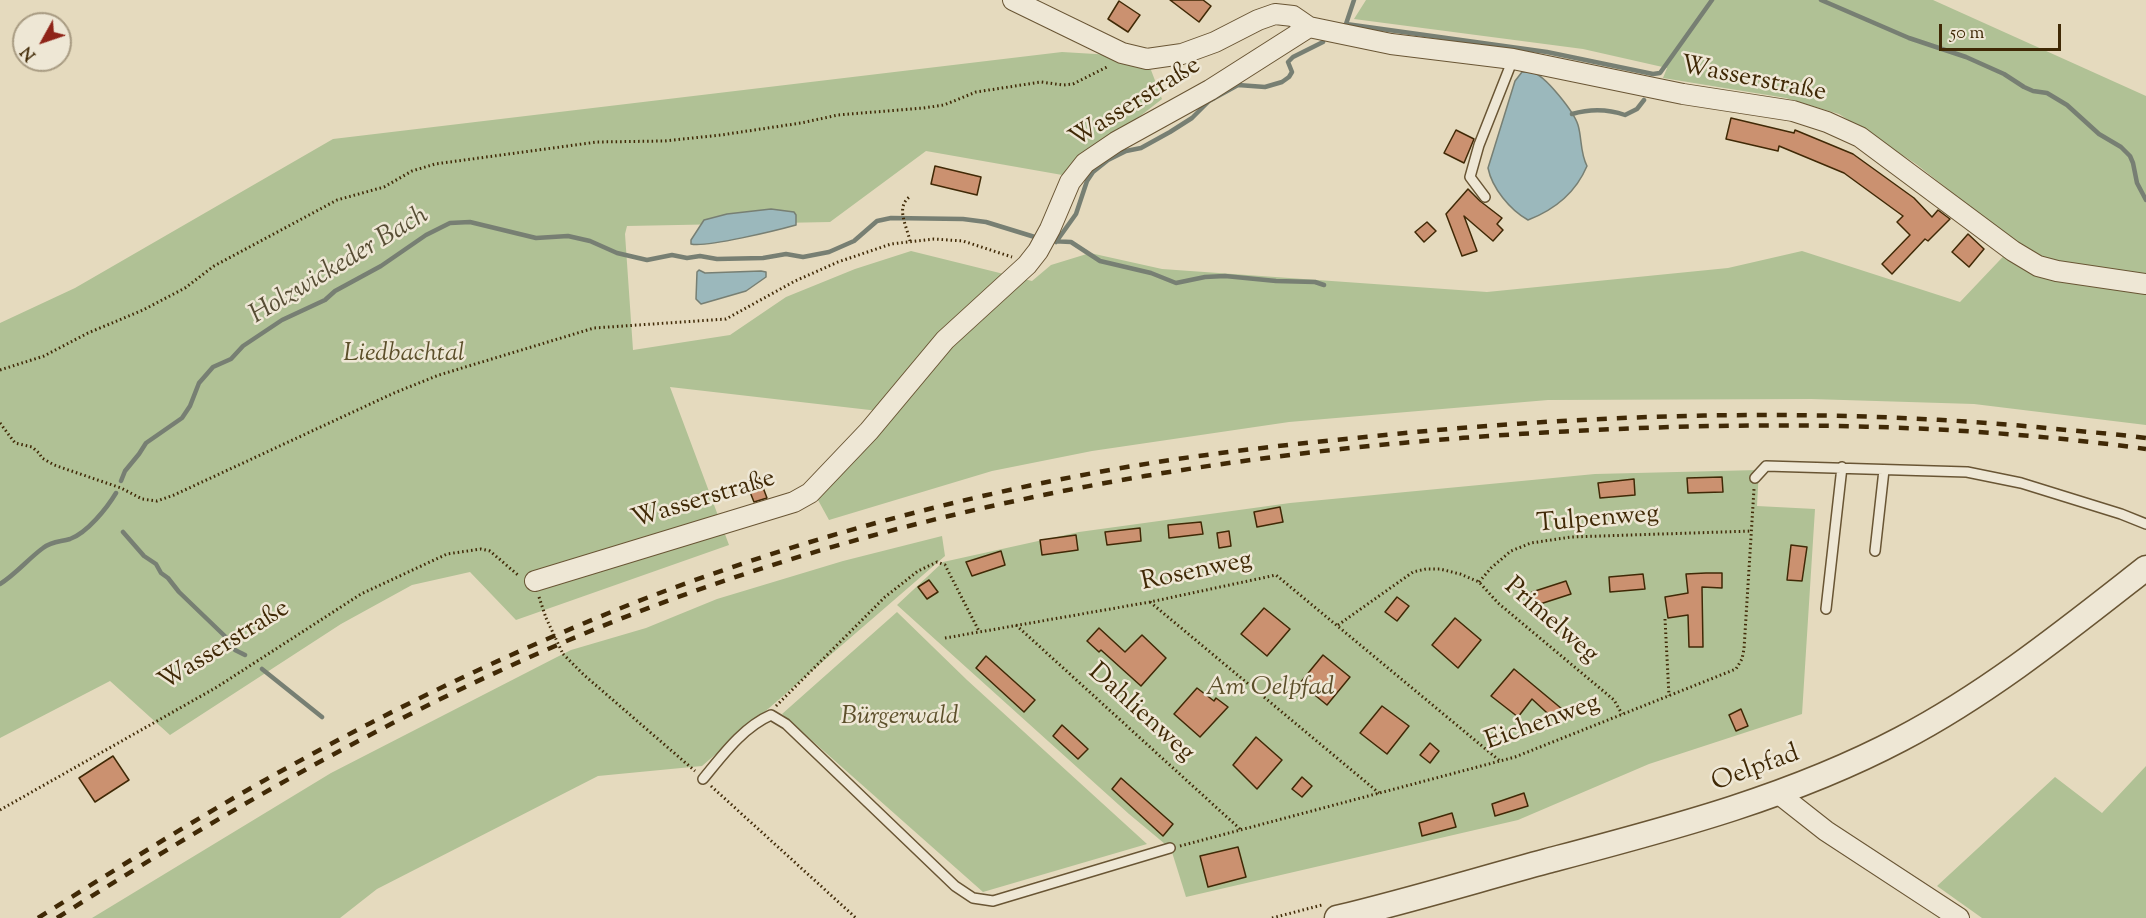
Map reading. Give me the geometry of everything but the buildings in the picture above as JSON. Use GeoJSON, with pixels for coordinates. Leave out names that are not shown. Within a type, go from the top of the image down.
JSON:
{"type":"FeatureCollection","features":[{"type":"Feature","properties":{"kind":"street"},"geometry":{"type":"LineString","coordinates":[[1013,0],[1122,53],[1147,59],[1163,58],[1215,42],[1275,14],[1286,14],[1304,23]]}},
{"type":"Feature","properties":{"kind":"street","name":"Wasserstraße"},"geometry":{"type":"LineString","coordinates":[[535,581],[773,509],[794,502],[810,493],[869,431],[945,340],[1033,258],[1050,229],[1077,171],[1094,156],[1210,90],[1304,23],[1391,44],[1513,59],[1683,94],[1793,111],[1827,122],[1860,137],[2013,251],[2038,266],[2057,272],[2146,284]]}},
{"type":"Feature","properties":{"kind":"street","name":"Oelpfad"},"geometry":{"type":"LineString","coordinates":[[1337,918],[1709,817],[1779,794],[1840,769],[1938,718],[1981,691],[2146,568]]}},
{"type":"Feature","properties":{"kind":"street"},"geometry":{"type":"LineString","coordinates":[[1779,794],[1826,831],[1959,918]]}},
{"type":"Feature","properties":{"kind":"lane"},"geometry":{"type":"LineString","coordinates":[[1485,197],[1470,177],[1476,155],[1513,59]]}},
{"type":"Feature","properties":{"kind":"lane"},"geometry":{"type":"LineString","coordinates":[[1755,478],[1766,466],[1967,472],[2021,483],[2146,524]]}},
{"type":"Feature","properties":{"kind":"lane"},"geometry":{"type":"LineString","coordinates":[[1826,609],[1842,467]]}},
{"type":"Feature","properties":{"kind":"lane"},"geometry":{"type":"LineString","coordinates":[[1875,551],[1884,470]]}},
{"type":"Feature","properties":{"kind":"lane"},"geometry":{"type":"LineString","coordinates":[[703,779],[725,752],[758,721],[771,715],[786,724],[955,886],[973,898],[993,901],[1170,848]]}},
{"type":"Feature","properties":{"kind":"path"},"geometry":{"type":"LineString","coordinates":[[0,370],[44,356],[88,333],[143,310],[185,288],[214,266],[337,200],[384,187],[412,171],[435,164],[597,142],[664,141],[721,135],[838,115],[870,111],[894,112],[944,105],[976,92],[1048,82],[1073,84],[1107,68],[1122,53]]}},
{"type":"Feature","properties":{"kind":"path"},"geometry":{"type":"LineString","coordinates":[[910,240],[902,206],[904,200],[911,196]]}},
{"type":"Feature","properties":{"kind":"path"},"geometry":{"type":"LineString","coordinates":[[0,423],[15,443],[32,447],[42,458],[54,465],[121,488],[142,499],[157,501],[374,402],[439,375],[594,328],[726,319],[795,281],[838,262],[891,244],[934,239],[963,241],[1005,254],[1033,258]]}},
{"type":"Feature","properties":{"kind":"path","name":"Eichenweg"},"geometry":{"type":"LineString","coordinates":[[1170,848],[1500,761],[1730,673],[1736,669],[1742,659],[1755,478]]}},
{"type":"Feature","properties":{"kind":"path","name":"Tulpenweg"},"geometry":{"type":"LineString","coordinates":[[1479,582],[1511,551],[1531,543],[1571,537],[1752,531]]}},
{"type":"Feature","properties":{"kind":"path","name":"Wasserstraße"},"geometry":{"type":"LineString","coordinates":[[0,810],[217,687],[361,594],[447,554],[481,549],[490,551],[519,576],[535,581]]}},
{"type":"Feature","properties":{"kind":"path"},"geometry":{"type":"LineString","coordinates":[[771,715],[778,704],[885,597],[918,571],[937,562],[945,565],[979,631]]}},
{"type":"Feature","properties":{"kind":"path"},"geometry":{"type":"LineString","coordinates":[[1338,625],[1413,572],[1440,569],[1479,582]]}},
{"type":"Feature","properties":{"kind":"path","name":"Rosenweg"},"geometry":{"type":"LineString","coordinates":[[945,638],[1150,602],[1276,575],[1500,761]]}},
{"type":"Feature","properties":{"kind":"path","name":"Primelweg"},"geometry":{"type":"LineString","coordinates":[[1479,582],[1498,603],[1614,700],[1622,714]]}},
{"type":"Feature","properties":{"kind":"path"},"geometry":{"type":"LineString","coordinates":[[1150,602],[1379,793]]}},
{"type":"Feature","properties":{"kind":"path"},"geometry":{"type":"LineString","coordinates":[[546,618],[563,654]]}},
{"type":"Feature","properties":{"kind":"path"},"geometry":{"type":"LineString","coordinates":[[1665,619],[1669,696]]}},
{"type":"Feature","properties":{"kind":"path","name":"Dahlienweg"},"geometry":{"type":"LineString","coordinates":[[1016,625],[1240,829]]}},
{"type":"Feature","properties":{"kind":"green space","name":"Liedbachtal"},"geometry":{"type":"Polygon","coordinates":[[[1366,0],[1933,0],[2146,96],[2146,425],[1974,404],[1811,399],[1548,400],[1289,422],[1092,451],[992,471],[829,520],[818,500],[896,413],[670,387],[729,545],[516,620],[470,572],[412,585],[341,624],[170,735],[110,681],[0,738],[0,323],[75,288],[333,139],[1062,52],[1129,56],[1130,63],[1151,70],[1162,99],[1068,176],[926,151],[830,222],[627,226],[625,234],[633,350],[730,335],[786,297],[855,269],[911,251],[1032,281],[1051,265],[1090,253],[1162,269],[1487,292],[1728,268],[1802,251],[1960,302],[2016,243],[1916,164],[1839,114],[1786,98],[1663,78],[1667,68],[1583,49],[1354,19],[1366,0]]]}},
{"type":"Feature","properties":{"kind":"green space","name":"Am Oelpfad"},"geometry":{"type":"Polygon","coordinates":[[[1759,470],[1757,506],[1815,509],[1802,714],[1649,764],[1518,820],[1186,897],[1171,849],[897,605],[943,562],[1079,532],[1290,503],[1595,474],[1759,470]]]}},
{"type":"Feature","properties":{"kind":"green space"},"geometry":{"type":"Polygon","coordinates":[[[942,536],[945,556],[702,766],[598,776],[377,889],[340,918],[92,918],[331,773],[571,650],[646,628],[717,599],[843,561],[942,536]]]}},
{"type":"Feature","properties":{"kind":"green space","name":"Bürgerwald"},"geometry":{"type":"Polygon","coordinates":[[[897,612],[967,680],[1147,844],[983,892],[782,714],[897,612]]]}},
{"type":"Feature","properties":{"kind":"green space"},"geometry":{"type":"Polygon","coordinates":[[[2146,766],[2146,918],[1982,918],[1937,886],[2055,777],[2102,813],[2146,766]]]}},
{"type":"Feature","properties":{"kind":"water"},"geometry":{"type":"Polygon","coordinates":[[[1522,72],[1532,72],[1538,75],[1571,112],[1578,125],[1587,166],[1577,184],[1563,199],[1547,211],[1528,220],[1503,198],[1493,183],[1488,168],[1515,81],[1522,72]]]}},
{"type":"Feature","properties":{"kind":"water"},"geometry":{"type":"Polygon","coordinates":[[[771,209],[794,212],[796,225],[726,241],[691,244],[691,240],[704,220],[727,214],[771,209]]]}},
{"type":"Feature","properties":{"kind":"water"},"geometry":{"type":"Polygon","coordinates":[[[699,270],[705,273],[761,271],[766,272],[766,277],[746,291],[701,304],[696,299],[699,270]]]}},
{"type":"Feature","properties":{"kind":"waterway","name":"Holzwickeder Bach"},"geometry":{"type":"LineString","coordinates":[[1354,0],[1346,24],[1547,52],[1653,74],[1660,73],[1712,0]]}},
{"type":"Feature","properties":{"kind":"waterway"},"geometry":{"type":"LineString","coordinates":[[1821,0],[1909,38],[1966,57],[2004,74],[2024,87],[2047,93],[2067,105],[2099,134],[2121,147],[2130,156],[2137,183],[2146,200]]}},
{"type":"Feature","properties":{"kind":"waterway","name":"Holzwickeder Bach"},"geometry":{"type":"LineString","coordinates":[[1056,242],[1076,214],[1087,181],[1093,172],[1108,160],[1126,151],[1141,148],[1170,132],[1192,118],[1209,101],[1238,85],[1265,87],[1282,82],[1292,72],[1288,62],[1293,57],[1323,42]]}},
{"type":"Feature","properties":{"kind":"waterway"},"geometry":{"type":"LineString","coordinates":[[1572,114],[1598,110],[1625,115],[1637,109],[1644,100]]}},
{"type":"Feature","properties":{"kind":"waterway","name":"Holzwickeder Bach"},"geometry":{"type":"LineString","coordinates":[[121,481],[125,471],[146,443],[182,418],[190,406],[199,383],[213,367],[231,359],[243,346],[282,320],[325,300],[335,291],[381,266],[426,235],[450,223],[470,222],[536,238],[568,236],[590,241],[617,253],[647,260],[672,255],[717,259],[763,258],[786,254],[803,257],[829,252],[854,241],[877,221],[891,218],[963,219],[986,222],[1038,238]]}},
{"type":"Feature","properties":{"kind":"waterway","name":"Holzwickeder Bach"},"geometry":{"type":"LineString","coordinates":[[1050,241],[1071,242],[1100,261],[1151,273],[1176,283],[1205,277],[1225,276],[1315,282],[1324,285]]}},
{"type":"Feature","properties":{"kind":"waterway","name":"Holzwickeder Bach"},"geometry":{"type":"LineString","coordinates":[[0,584],[46,546],[70,539],[90,526],[116,493]]}},
{"type":"Feature","properties":{"kind":"waterway"},"geometry":{"type":"LineString","coordinates":[[123,532],[144,556],[156,564],[161,573],[179,592],[231,642],[235,650],[245,655]]}},
{"type":"Feature","properties":{"kind":"waterway"},"geometry":{"type":"LineString","coordinates":[[262,669],[322,717]]}},
{"type":"Feature","properties":{"kind":"railway"},"geometry":{"type":"LineString","coordinates":[[38,918],[271,777],[345,736],[468,675],[552,637],[697,579],[821,539],[948,504],[1075,476],[1242,450],[1415,432],[1570,421],[1725,415],[1881,417],[2036,427],[2146,438]]}},
{"type":"Feature","properties":{"kind":"railway"},"geometry":{"type":"LineString","coordinates":[[57,918],[135,869],[294,776],[375,732],[540,652],[712,585],[817,551],[923,522],[1138,477],[1246,461],[1356,447],[1575,431],[1717,426],[1861,426],[2004,434],[2146,449]]}}]}
